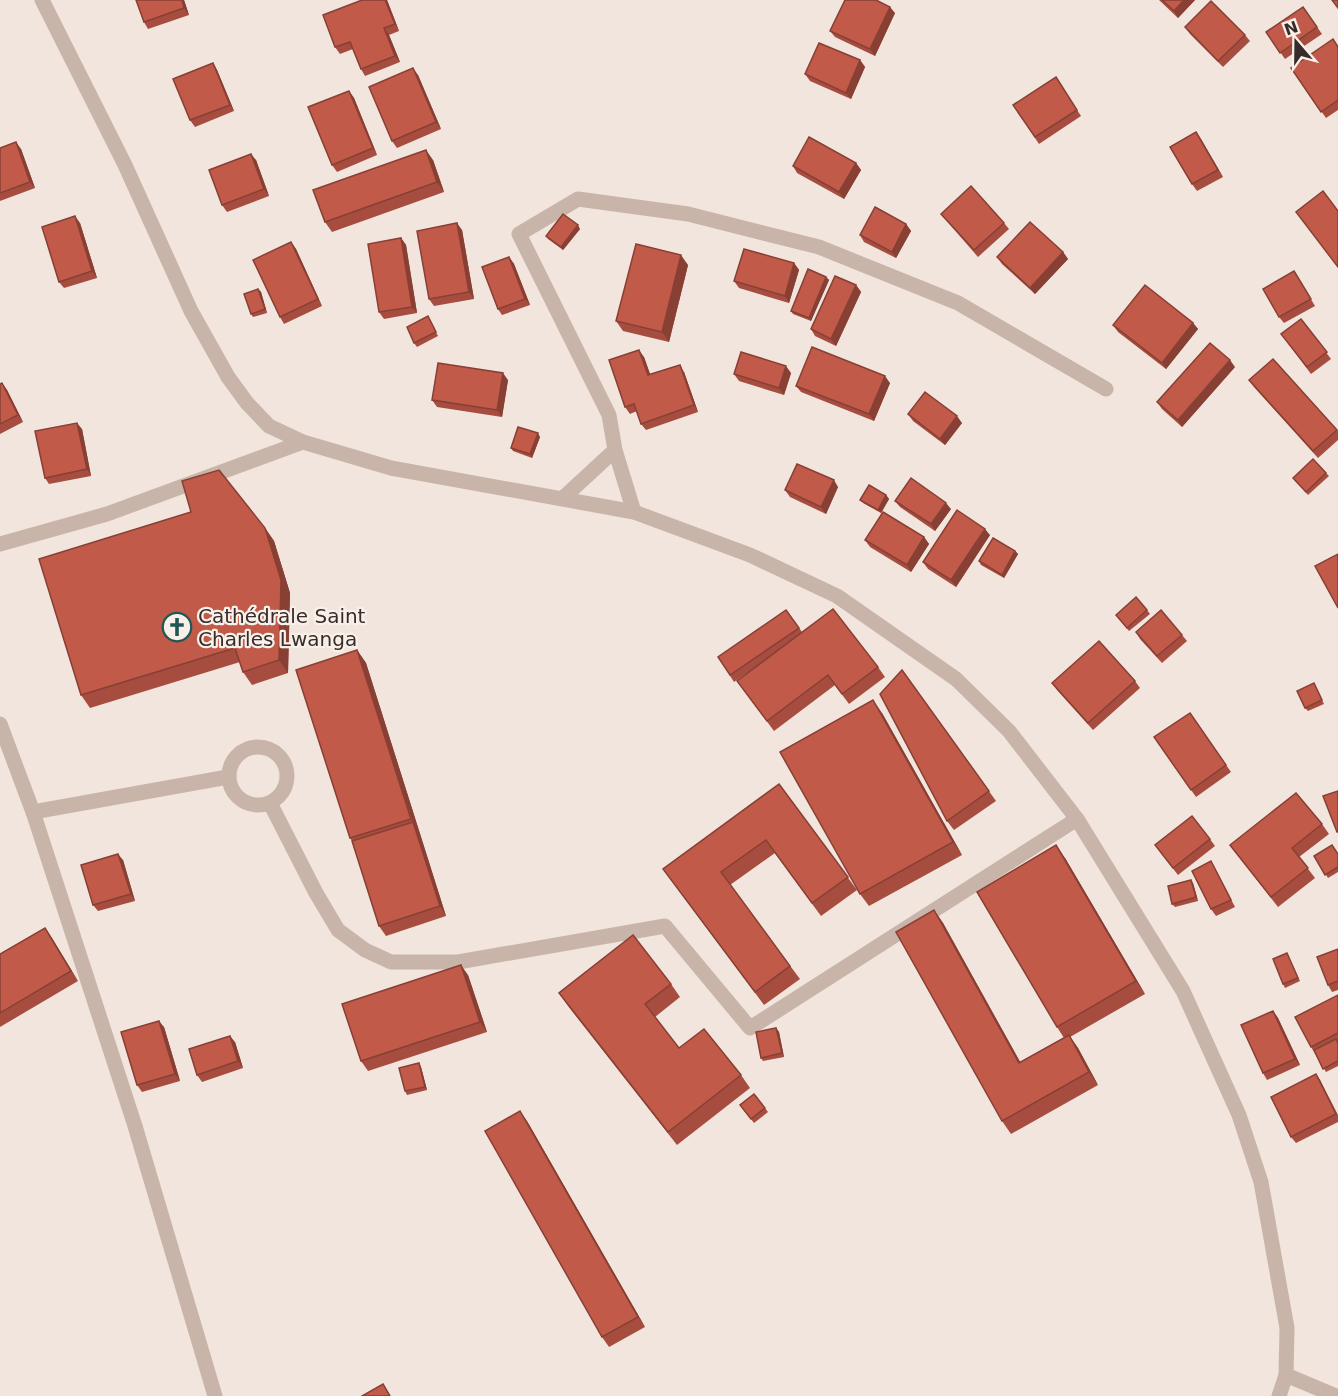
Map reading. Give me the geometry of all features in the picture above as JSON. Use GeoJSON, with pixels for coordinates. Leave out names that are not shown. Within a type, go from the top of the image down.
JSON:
{"type":"FeatureCollection","features":[{"type":"Feature","properties":{"kind":"street"},"geometry":{"type":"LineString","coordinates":[[42,0],[124,165],[191,311],[228,377],[247,404],[270,426],[303,442],[391,468],[634,512],[750,555],[837,596],[956,679],[1009,731],[1077,819],[1183,991],[1239,1115],[1261,1182],[1287,1328],[1286,1375],[1279,1396]]}},
{"type":"Feature","properties":{"kind":"street"},"geometry":{"type":"LineString","coordinates":[[634,512],[615,450],[609,415],[519,234],[578,199],[688,214],[819,247],[958,303],[1106,389]]}},
{"type":"Feature","properties":{"kind":"street"},"geometry":{"type":"LineString","coordinates":[[3,540],[106,514],[303,442]]}},
{"type":"Feature","properties":{"kind":"street"},"geometry":{"type":"LineString","coordinates":[[563,498],[615,450]]}},
{"type":"Feature","properties":{"kind":"street"},"geometry":{"type":"LineString","coordinates":[[0,724],[33,812],[135,1126],[215,1396]]}},
{"type":"Feature","properties":{"kind":"street"},"geometry":{"type":"LineString","coordinates":[[257,746],[268,748],[278,754],[285,763],[288,774],[286,786],[280,796],[270,803],[259,805],[248,804],[238,798],[231,788],[228,777],[230,765],[236,756],[246,749],[257,746]]}},
{"type":"Feature","properties":{"kind":"street"},"geometry":{"type":"LineString","coordinates":[[33,812],[228,777]]}},
{"type":"Feature","properties":{"kind":"street"},"geometry":{"type":"LineString","coordinates":[[270,803],[316,893],[338,930],[365,950],[391,962],[458,962],[665,926],[750,1028],[1077,819]]}},
{"type":"Feature","properties":{"kind":"street"},"geometry":{"type":"LineString","coordinates":[[1286,1375],[1336,1396]]}},
{"type":"Feature","properties":{"kind":"building"},"geometry":{"type":"Polygon","coordinates":[[[136,0],[182,0],[184,8],[144,22],[136,0]]]}},
{"type":"Feature","properties":{"kind":"building"},"geometry":{"type":"Polygon","coordinates":[[[362,0],[385,0],[395,24],[384,28],[395,56],[361,69],[350,42],[335,47],[323,15],[362,0]]]}},
{"type":"Feature","properties":{"kind":"building"},"geometry":{"type":"Polygon","coordinates":[[[845,0],[876,0],[890,7],[870,49],[830,31],[845,0]]]}},
{"type":"Feature","properties":{"kind":"building"},"geometry":{"type":"Polygon","coordinates":[[[1162,0],[1184,0],[1174,11],[1162,0]]]}},
{"type":"Feature","properties":{"kind":"building"},"geometry":{"type":"Polygon","coordinates":[[[1332,0],[1338,0],[1338,8],[1332,0]]]}},
{"type":"Feature","properties":{"kind":"building"},"geometry":{"type":"Polygon","coordinates":[[[1211,1],[1245,35],[1218,61],[1185,27],[1211,1]]]}},
{"type":"Feature","properties":{"kind":"building"},"geometry":{"type":"Polygon","coordinates":[[[1303,7],[1317,27],[1280,53],[1266,32],[1303,7]]]}},
{"type":"Feature","properties":{"kind":"building"},"geometry":{"type":"Polygon","coordinates":[[[1333,39],[1338,47],[1338,100],[1321,112],[1291,68],[1333,39]]]}},
{"type":"Feature","properties":{"kind":"building"},"geometry":{"type":"Polygon","coordinates":[[[819,43],[860,60],[846,93],[805,74],[819,43]]]}},
{"type":"Feature","properties":{"kind":"building"},"geometry":{"type":"Polygon","coordinates":[[[213,63],[230,105],[190,120],[173,79],[213,63]]]}},
{"type":"Feature","properties":{"kind":"building"},"geometry":{"type":"Polygon","coordinates":[[[413,68],[436,122],[392,141],[369,87],[413,68]]]}},
{"type":"Feature","properties":{"kind":"building"},"geometry":{"type":"Polygon","coordinates":[[[1056,77],[1077,110],[1035,137],[1013,105],[1056,77]]]}},
{"type":"Feature","properties":{"kind":"building"},"geometry":{"type":"Polygon","coordinates":[[[349,91],[373,148],[332,165],[308,107],[349,91]]]}},
{"type":"Feature","properties":{"kind":"building"},"geometry":{"type":"Polygon","coordinates":[[[1196,132],[1218,170],[1192,184],[1170,147],[1196,132]]]}},
{"type":"Feature","properties":{"kind":"building"},"geometry":{"type":"Polygon","coordinates":[[[809,137],[856,163],[839,192],[793,166],[809,137]]]}},
{"type":"Feature","properties":{"kind":"building"},"geometry":{"type":"Polygon","coordinates":[[[16,142],[30,182],[0,193],[0,148],[16,142]]]}},
{"type":"Feature","properties":{"kind":"building"},"geometry":{"type":"Polygon","coordinates":[[[426,150],[437,182],[325,222],[313,190],[426,150]]]}},
{"type":"Feature","properties":{"kind":"building"},"geometry":{"type":"Polygon","coordinates":[[[251,154],[264,189],[222,205],[209,170],[251,154]]]}},
{"type":"Feature","properties":{"kind":"building"},"geometry":{"type":"Polygon","coordinates":[[[971,186],[1004,223],[974,250],[941,214],[971,186]]]}},
{"type":"Feature","properties":{"kind":"building"},"geometry":{"type":"Polygon","coordinates":[[[1323,191],[1338,211],[1338,267],[1296,212],[1323,191]]]}},
{"type":"Feature","properties":{"kind":"building"},"geometry":{"type":"Polygon","coordinates":[[[875,207],[906,224],[892,252],[860,235],[875,207]]]}},
{"type":"Feature","properties":{"kind":"building"},"geometry":{"type":"Polygon","coordinates":[[[563,214],[578,225],[561,247],[546,236],[563,214]]]}},
{"type":"Feature","properties":{"kind":"building"},"geometry":{"type":"Polygon","coordinates":[[[75,216],[92,271],[59,282],[42,227],[75,216]]]}},
{"type":"Feature","properties":{"kind":"building"},"geometry":{"type":"Polygon","coordinates":[[[1030,222],[1063,252],[1030,288],[997,257],[1030,222]]]}},
{"type":"Feature","properties":{"kind":"building"},"geometry":{"type":"Polygon","coordinates":[[[457,223],[469,292],[429,299],[417,231],[457,223]]]}},
{"type":"Feature","properties":{"kind":"building"},"geometry":{"type":"Polygon","coordinates":[[[401,238],[412,307],[379,312],[368,244],[401,238]]]}},
{"type":"Feature","properties":{"kind":"building"},"geometry":{"type":"Polygon","coordinates":[[[291,242],[318,299],[280,317],[253,260],[291,242]]]}},
{"type":"Feature","properties":{"kind":"building"},"geometry":{"type":"Polygon","coordinates":[[[636,244],[681,255],[662,332],[616,321],[636,244]]]}},
{"type":"Feature","properties":{"kind":"building"},"geometry":{"type":"Polygon","coordinates":[[[744,249],[794,263],[785,296],[734,281],[744,249]]]}},
{"type":"Feature","properties":{"kind":"building"},"geometry":{"type":"Polygon","coordinates":[[[509,257],[525,299],[498,309],[482,267],[509,257]]]}},
{"type":"Feature","properties":{"kind":"building"},"geometry":{"type":"Polygon","coordinates":[[[808,269],[826,277],[809,318],[791,311],[808,269]]]}},
{"type":"Feature","properties":{"kind":"building"},"geometry":{"type":"Polygon","coordinates":[[[1294,271],[1311,299],[1279,317],[1263,289],[1294,271]]]}},
{"type":"Feature","properties":{"kind":"building"},"geometry":{"type":"Polygon","coordinates":[[[835,276],[856,285],[831,339],[811,329],[835,276]]]}},
{"type":"Feature","properties":{"kind":"building"},"geometry":{"type":"Polygon","coordinates":[[[1145,285],[1193,323],[1162,363],[1113,325],[1145,285]]]}},
{"type":"Feature","properties":{"kind":"building"},"geometry":{"type":"Polygon","coordinates":[[[258,289],[265,309],[251,314],[244,294],[258,289]]]}},
{"type":"Feature","properties":{"kind":"building"},"geometry":{"type":"Polygon","coordinates":[[[428,316],[436,332],[414,343],[407,327],[428,316]]]}},
{"type":"Feature","properties":{"kind":"building"},"geometry":{"type":"Polygon","coordinates":[[[1301,319],[1327,352],[1307,367],[1281,334],[1301,319]]]}},
{"type":"Feature","properties":{"kind":"building"},"geometry":{"type":"Polygon","coordinates":[[[1210,343],[1230,360],[1178,420],[1157,402],[1210,343]]]}},
{"type":"Feature","properties":{"kind":"building"},"geometry":{"type":"Polygon","coordinates":[[[812,347],[885,376],[869,414],[796,386],[812,347]]]}},
{"type":"Feature","properties":{"kind":"building"},"geometry":{"type":"Polygon","coordinates":[[[639,350],[648,375],[680,365],[694,405],[641,424],[634,404],[625,407],[609,360],[639,350]]]}},
{"type":"Feature","properties":{"kind":"building"},"geometry":{"type":"Polygon","coordinates":[[[741,352],[786,366],[779,388],[734,374],[741,352]]]}},
{"type":"Feature","properties":{"kind":"building"},"geometry":{"type":"Polygon","coordinates":[[[1273,359],[1337,430],[1313,451],[1249,380],[1273,359]]]}},
{"type":"Feature","properties":{"kind":"building"},"geometry":{"type":"Polygon","coordinates":[[[438,363],[503,373],[497,410],[432,400],[438,363]]]}},
{"type":"Feature","properties":{"kind":"building"},"geometry":{"type":"Polygon","coordinates":[[[2,383],[18,415],[0,424],[0,384],[2,383]]]}},
{"type":"Feature","properties":{"kind":"building"},"geometry":{"type":"Polygon","coordinates":[[[925,392],[957,416],[940,439],[908,414],[925,392]]]}},
{"type":"Feature","properties":{"kind":"building"},"geometry":{"type":"Polygon","coordinates":[[[77,423],[87,469],[45,478],[35,431],[77,423]]]}},
{"type":"Feature","properties":{"kind":"building"},"geometry":{"type":"Polygon","coordinates":[[[518,427],[538,433],[530,454],[511,448],[518,427]]]}},
{"type":"Feature","properties":{"kind":"building"},"geometry":{"type":"Polygon","coordinates":[[[1313,459],[1326,473],[1306,492],[1293,478],[1313,459]]]}},
{"type":"Feature","properties":{"kind":"building"},"geometry":{"type":"Polygon","coordinates":[[[797,464],[834,480],[821,507],[785,490],[797,464]]]}},
{"type":"Feature","properties":{"kind":"building","name":"Cathédrale Saint Charles Lwanga"},"geometry":{"type":"Polygon","coordinates":[[[219,470],[265,528],[281,580],[279,660],[243,672],[235,648],[81,695],[39,559],[191,512],[182,481],[219,470]]]}},
{"type":"Feature","properties":{"kind":"building"},"geometry":{"type":"Polygon","coordinates":[[[911,478],[946,503],[931,524],[895,501],[911,478]]]}},
{"type":"Feature","properties":{"kind":"building"},"geometry":{"type":"Polygon","coordinates":[[[869,485],[886,495],[878,510],[860,500],[869,485]]]}},
{"type":"Feature","properties":{"kind":"building"},"geometry":{"type":"Polygon","coordinates":[[[957,510],[985,529],[951,580],[923,562],[957,510]]]}},
{"type":"Feature","properties":{"kind":"building"},"geometry":{"type":"Polygon","coordinates":[[[883,512],[924,537],[907,565],[865,540],[883,512]]]}},
{"type":"Feature","properties":{"kind":"building"},"geometry":{"type":"Polygon","coordinates":[[[993,538],[1015,551],[1002,575],[979,561],[993,538]]]}},
{"type":"Feature","properties":{"kind":"building"},"geometry":{"type":"Polygon","coordinates":[[[1338,554],[1338,608],[1315,566],[1338,554]]]}},
{"type":"Feature","properties":{"kind":"building"},"geometry":{"type":"Polygon","coordinates":[[[1136,597],[1147,610],[1127,628],[1116,615],[1136,597]]]}},
{"type":"Feature","properties":{"kind":"building"},"geometry":{"type":"Polygon","coordinates":[[[833,609],[878,667],[842,694],[828,675],[767,721],[737,681],[833,609]]]}},
{"type":"Feature","properties":{"kind":"building"},"geometry":{"type":"Polygon","coordinates":[[[786,610],[799,628],[730,675],[718,657],[786,610]]]}},
{"type":"Feature","properties":{"kind":"building"},"geometry":{"type":"Polygon","coordinates":[[[1161,610],[1182,635],[1157,656],[1136,632],[1161,610]]]}},
{"type":"Feature","properties":{"kind":"building"},"geometry":{"type":"Polygon","coordinates":[[[1099,641],[1135,681],[1088,723],[1052,683],[1099,641]]]}},
{"type":"Feature","properties":{"kind":"building"},"geometry":{"type":"Polygon","coordinates":[[[357,650],[411,819],[350,838],[296,670],[357,650]]]}},
{"type":"Feature","properties":{"kind":"building"},"geometry":{"type":"Polygon","coordinates":[[[902,670],[989,791],[947,821],[880,694],[902,670]]]}},
{"type":"Feature","properties":{"kind":"building"},"geometry":{"type":"Polygon","coordinates":[[[1314,683],[1322,700],[1305,708],[1297,691],[1314,683]]]}},
{"type":"Feature","properties":{"kind":"building"},"geometry":{"type":"Polygon","coordinates":[[[873,700],[953,842],[860,894],[780,752],[873,700]]]}},
{"type":"Feature","properties":{"kind":"building"},"geometry":{"type":"Polygon","coordinates":[[[1190,713],[1226,765],[1191,790],[1154,737],[1190,713]]]}},
{"type":"Feature","properties":{"kind":"building"},"geometry":{"type":"Polygon","coordinates":[[[779,784],[848,877],[812,903],[766,840],[721,872],[790,966],[755,992],[663,869],[779,784]]]}},
{"type":"Feature","properties":{"kind":"building"},"geometry":{"type":"Polygon","coordinates":[[[1338,791],[1338,832],[1337,832],[1323,796],[1338,791]]]}},
{"type":"Feature","properties":{"kind":"building"},"geometry":{"type":"Polygon","coordinates":[[[1296,793],[1322,824],[1292,848],[1308,868],[1271,897],[1230,845],[1296,793]]]}},
{"type":"Feature","properties":{"kind":"building"},"geometry":{"type":"Polygon","coordinates":[[[1192,816],[1210,839],[1173,868],[1155,845],[1192,816]]]}},
{"type":"Feature","properties":{"kind":"building"},"geometry":{"type":"Polygon","coordinates":[[[413,822],[440,906],[379,926],[352,841],[413,822]]]}},
{"type":"Feature","properties":{"kind":"building"},"geometry":{"type":"Polygon","coordinates":[[[1056,845],[1136,981],[1057,1027],[977,892],[1056,845]]]}},
{"type":"Feature","properties":{"kind":"building"},"geometry":{"type":"Polygon","coordinates":[[[1332,845],[1338,854],[1338,867],[1325,875],[1314,856],[1332,845]]]}},
{"type":"Feature","properties":{"kind":"building"},"geometry":{"type":"Polygon","coordinates":[[[118,854],[131,894],[93,905],[81,865],[118,854]]]}},
{"type":"Feature","properties":{"kind":"building"},"geometry":{"type":"Polygon","coordinates":[[[1211,861],[1231,900],[1211,909],[1192,871],[1211,861]]]}},
{"type":"Feature","properties":{"kind":"building"},"geometry":{"type":"Polygon","coordinates":[[[1191,880],[1196,897],[1172,904],[1168,886],[1191,880]]]}},
{"type":"Feature","properties":{"kind":"building"},"geometry":{"type":"Polygon","coordinates":[[[934,910],[1019,1063],[1069,1035],[1089,1072],[1002,1121],[896,932],[934,910]]]}},
{"type":"Feature","properties":{"kind":"building"},"geometry":{"type":"Polygon","coordinates":[[[45,928],[71,971],[0,1013],[0,954],[45,928]]]}},
{"type":"Feature","properties":{"kind":"building"},"geometry":{"type":"Polygon","coordinates":[[[633,935],[671,984],[645,1004],[679,1048],[704,1029],[741,1075],[668,1132],[559,993],[633,935]]]}},
{"type":"Feature","properties":{"kind":"building"},"geometry":{"type":"Polygon","coordinates":[[[1338,949],[1338,981],[1328,985],[1317,957],[1338,949]]]}},
{"type":"Feature","properties":{"kind":"building"},"geometry":{"type":"Polygon","coordinates":[[[1287,953],[1298,978],[1283,984],[1273,959],[1287,953]]]}},
{"type":"Feature","properties":{"kind":"building"},"geometry":{"type":"Polygon","coordinates":[[[461,965],[480,1022],[361,1061],[342,1004],[461,965]]]}},
{"type":"Feature","properties":{"kind":"building"},"geometry":{"type":"Polygon","coordinates":[[[1338,995],[1338,1033],[1311,1047],[1295,1017],[1338,995]]]}},
{"type":"Feature","properties":{"kind":"building"},"geometry":{"type":"Polygon","coordinates":[[[1273,1011],[1295,1059],[1263,1073],[1241,1025],[1273,1011]]]}},
{"type":"Feature","properties":{"kind":"building"},"geometry":{"type":"Polygon","coordinates":[[[159,1021],[175,1074],[137,1085],[121,1032],[159,1021]]]}},
{"type":"Feature","properties":{"kind":"building"},"geometry":{"type":"Polygon","coordinates":[[[776,1028],[782,1053],[761,1058],[756,1032],[776,1028]]]}},
{"type":"Feature","properties":{"kind":"building"},"geometry":{"type":"Polygon","coordinates":[[[230,1036],[238,1061],[197,1075],[189,1049],[230,1036]]]}},
{"type":"Feature","properties":{"kind":"building"},"geometry":{"type":"Polygon","coordinates":[[[1336,1039],[1338,1061],[1323,1069],[1314,1050],[1336,1039]]]}},
{"type":"Feature","properties":{"kind":"building"},"geometry":{"type":"Polygon","coordinates":[[[419,1063],[425,1087],[405,1091],[399,1068],[419,1063]]]}},
{"type":"Feature","properties":{"kind":"building"},"geometry":{"type":"Polygon","coordinates":[[[1316,1074],[1336,1114],[1291,1137],[1271,1097],[1316,1074]]]}},
{"type":"Feature","properties":{"kind":"building"},"geometry":{"type":"Polygon","coordinates":[[[754,1094],[765,1108],[751,1119],[740,1105],[754,1094]]]}},
{"type":"Feature","properties":{"kind":"building"},"geometry":{"type":"Polygon","coordinates":[[[520,1111],[638,1317],[602,1337],[485,1131],[520,1111]]]}},
{"type":"Feature","properties":{"kind":"building"},"geometry":{"type":"Polygon","coordinates":[[[383,1384],[390,1396],[362,1396],[383,1384]]]}},
{"type":"Feature","properties":{"kind":"place","name":"Cathédrale Saint Charles Lwanga"},"geometry":{"type":"Point","coordinates":[177,627]}}]}
